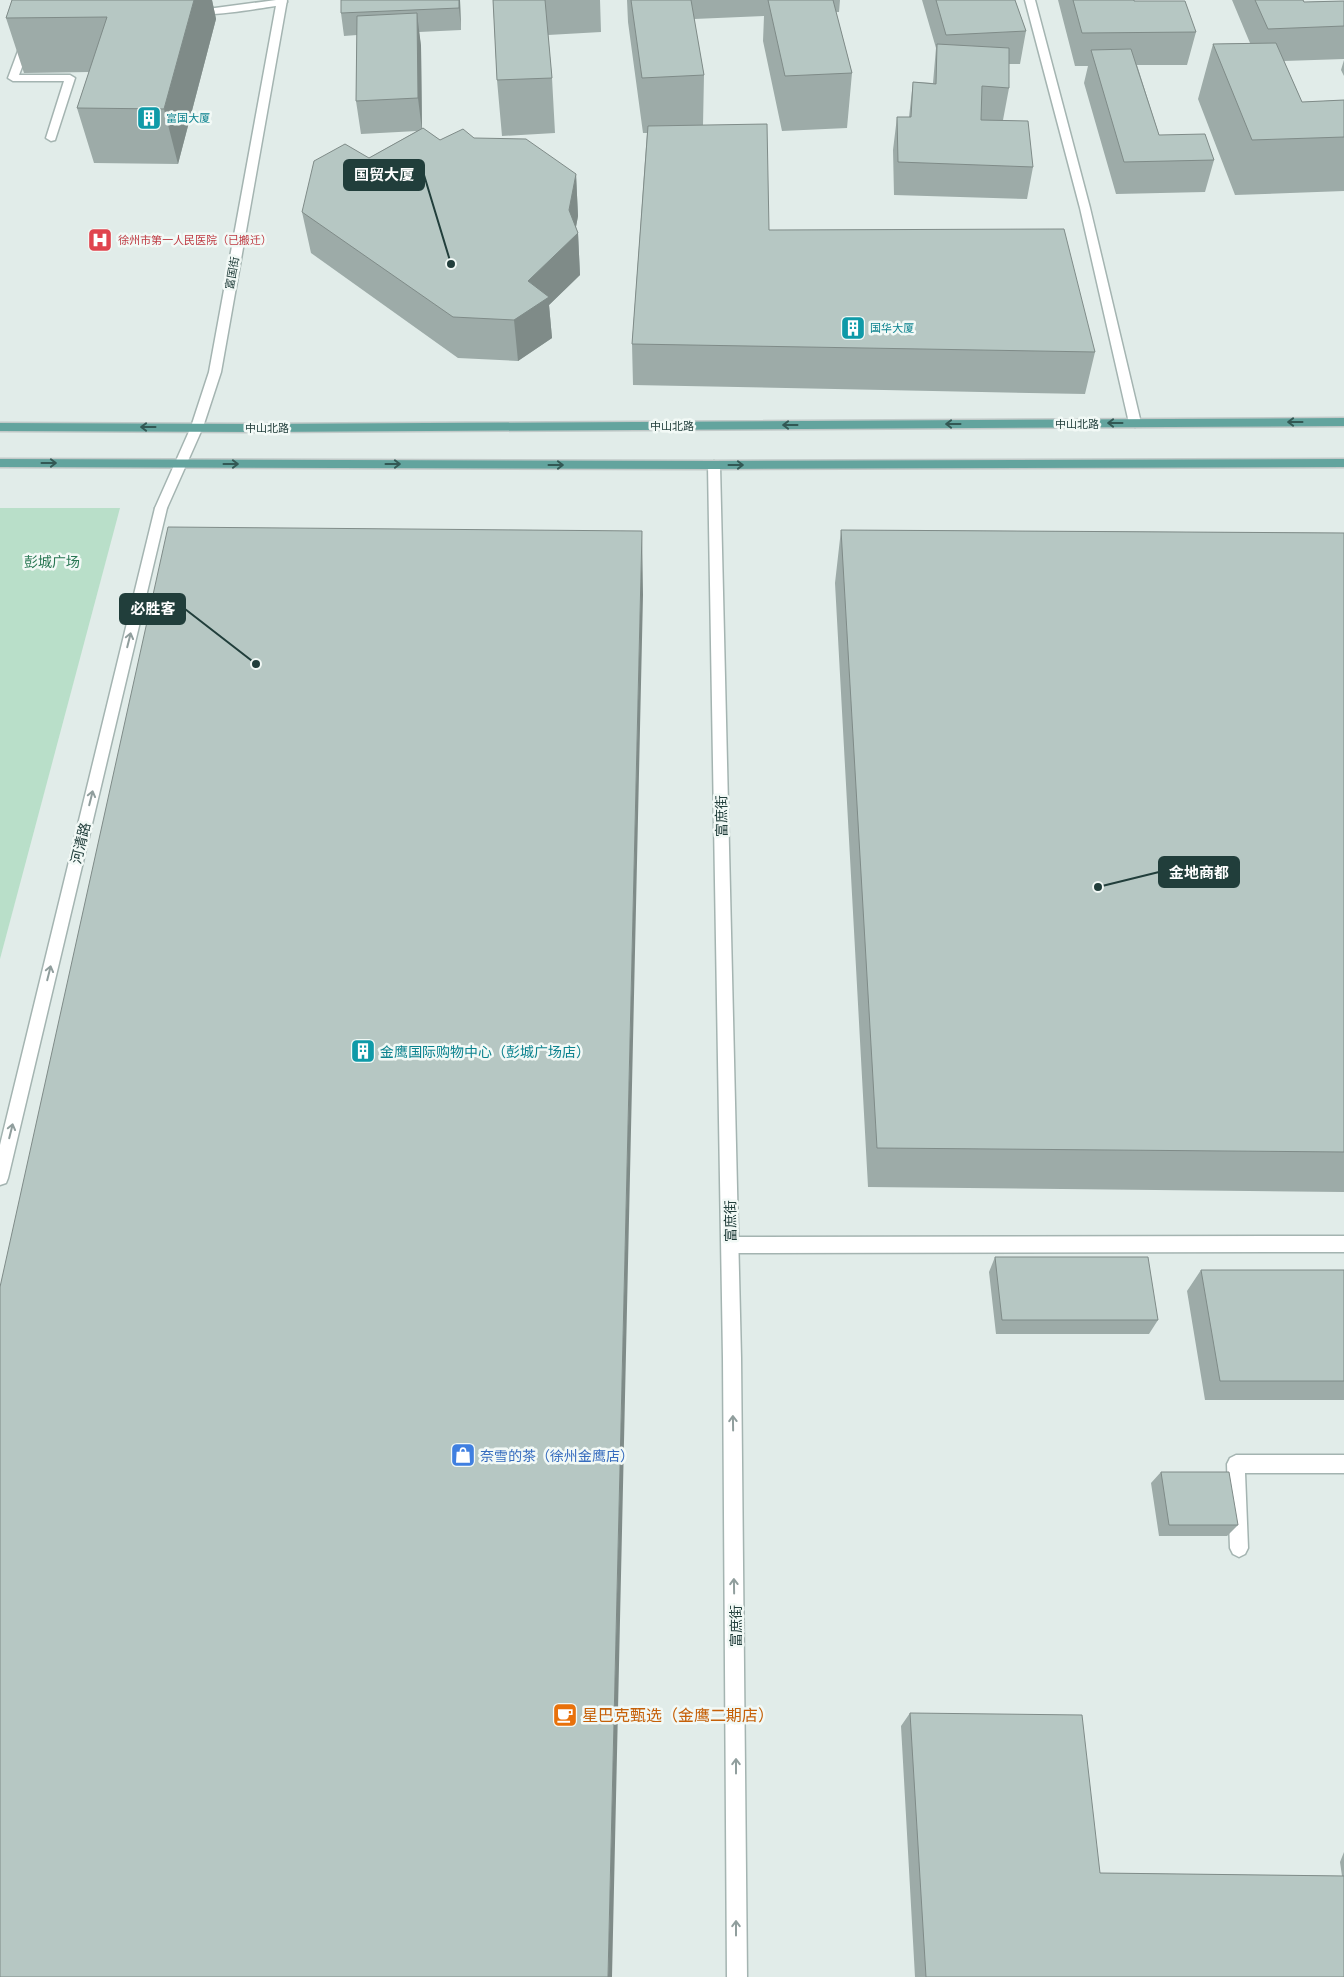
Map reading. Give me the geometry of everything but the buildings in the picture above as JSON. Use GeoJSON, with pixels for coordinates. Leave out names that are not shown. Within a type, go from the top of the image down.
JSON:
{"type":"FeatureCollection","features":[{"type":"Feature","properties":{"kind":"main road","name":"中山北路"},"geometry":{"type":"LineString","coordinates":[[0,427],[1344,422]]}},
{"type":"Feature","properties":{"kind":"main road"},"geometry":{"type":"LineString","coordinates":[[0,463],[714,465],[1344,463]]}},
{"type":"Feature","properties":{"kind":"street"},"geometry":{"type":"LineString","coordinates":[[1030,0],[1085,208],[1135,423]]}},
{"type":"Feature","properties":{"kind":"street"},"geometry":{"type":"LineString","coordinates":[[185,11],[215,11],[282,1]]}},
{"type":"Feature","properties":{"kind":"street","name":"富国街"},"geometry":{"type":"LineString","coordinates":[[161,508],[197,427],[214,372],[282,1]]}},
{"type":"Feature","properties":{"kind":"street"},"geometry":{"type":"LineString","coordinates":[[30,32],[13,78],[70,78],[51,138]]}},
{"type":"Feature","properties":{"kind":"street","name":"富庶街"},"geometry":{"type":"LineString","coordinates":[[714,465],[730,1245],[737,1977]]}},
{"type":"Feature","properties":{"kind":"street","name":"河清路"},"geometry":{"type":"LineString","coordinates":[[0,1178],[161,508]]}},
{"type":"Feature","properties":{"kind":"street"},"geometry":{"type":"LineString","coordinates":[[730,1245],[1344,1244]]}},
{"type":"Feature","properties":{"kind":"street"},"geometry":{"type":"LineString","coordinates":[[1239,1548],[1236,1464],[1344,1464]]}},
{"type":"Feature","properties":{"kind":"green space","name":"彭城广场"},"geometry":{"type":"Polygon","coordinates":[[[0,508],[120,508],[0,959],[0,508]]]}},
{"type":"Feature","properties":{"kind":"place","name":"富国大厦"},"geometry":{"type":"Point","coordinates":[149,118]}},
{"type":"Feature","properties":{"kind":"place","name":"徐州市第一人民医院（已搬迁）"},"geometry":{"type":"Point","coordinates":[100,240]}},
{"type":"Feature","properties":{"kind":"place","name":"国贸大厦"},"geometry":{"type":"Point","coordinates":[451,264]}},
{"type":"Feature","properties":{"kind":"place","name":"国华大厦"},"geometry":{"type":"Point","coordinates":[853,328]}},
{"type":"Feature","properties":{"kind":"place","name":"必胜客"},"geometry":{"type":"Point","coordinates":[256,664]}},
{"type":"Feature","properties":{"kind":"place","name":"金地商都"},"geometry":{"type":"Point","coordinates":[1098,887]}},
{"type":"Feature","properties":{"kind":"place","name":"金鹰国际购物中心（彭城广场店）"},"geometry":{"type":"Point","coordinates":[363,1051]}},
{"type":"Feature","properties":{"kind":"place","name":"奈雪的茶（徐州金鹰店）"},"geometry":{"type":"Point","coordinates":[463,1455]}},
{"type":"Feature","properties":{"kind":"place","name":"星巴克甄选（金鹰二期店）"},"geometry":{"type":"Point","coordinates":[565,1715]}}]}
